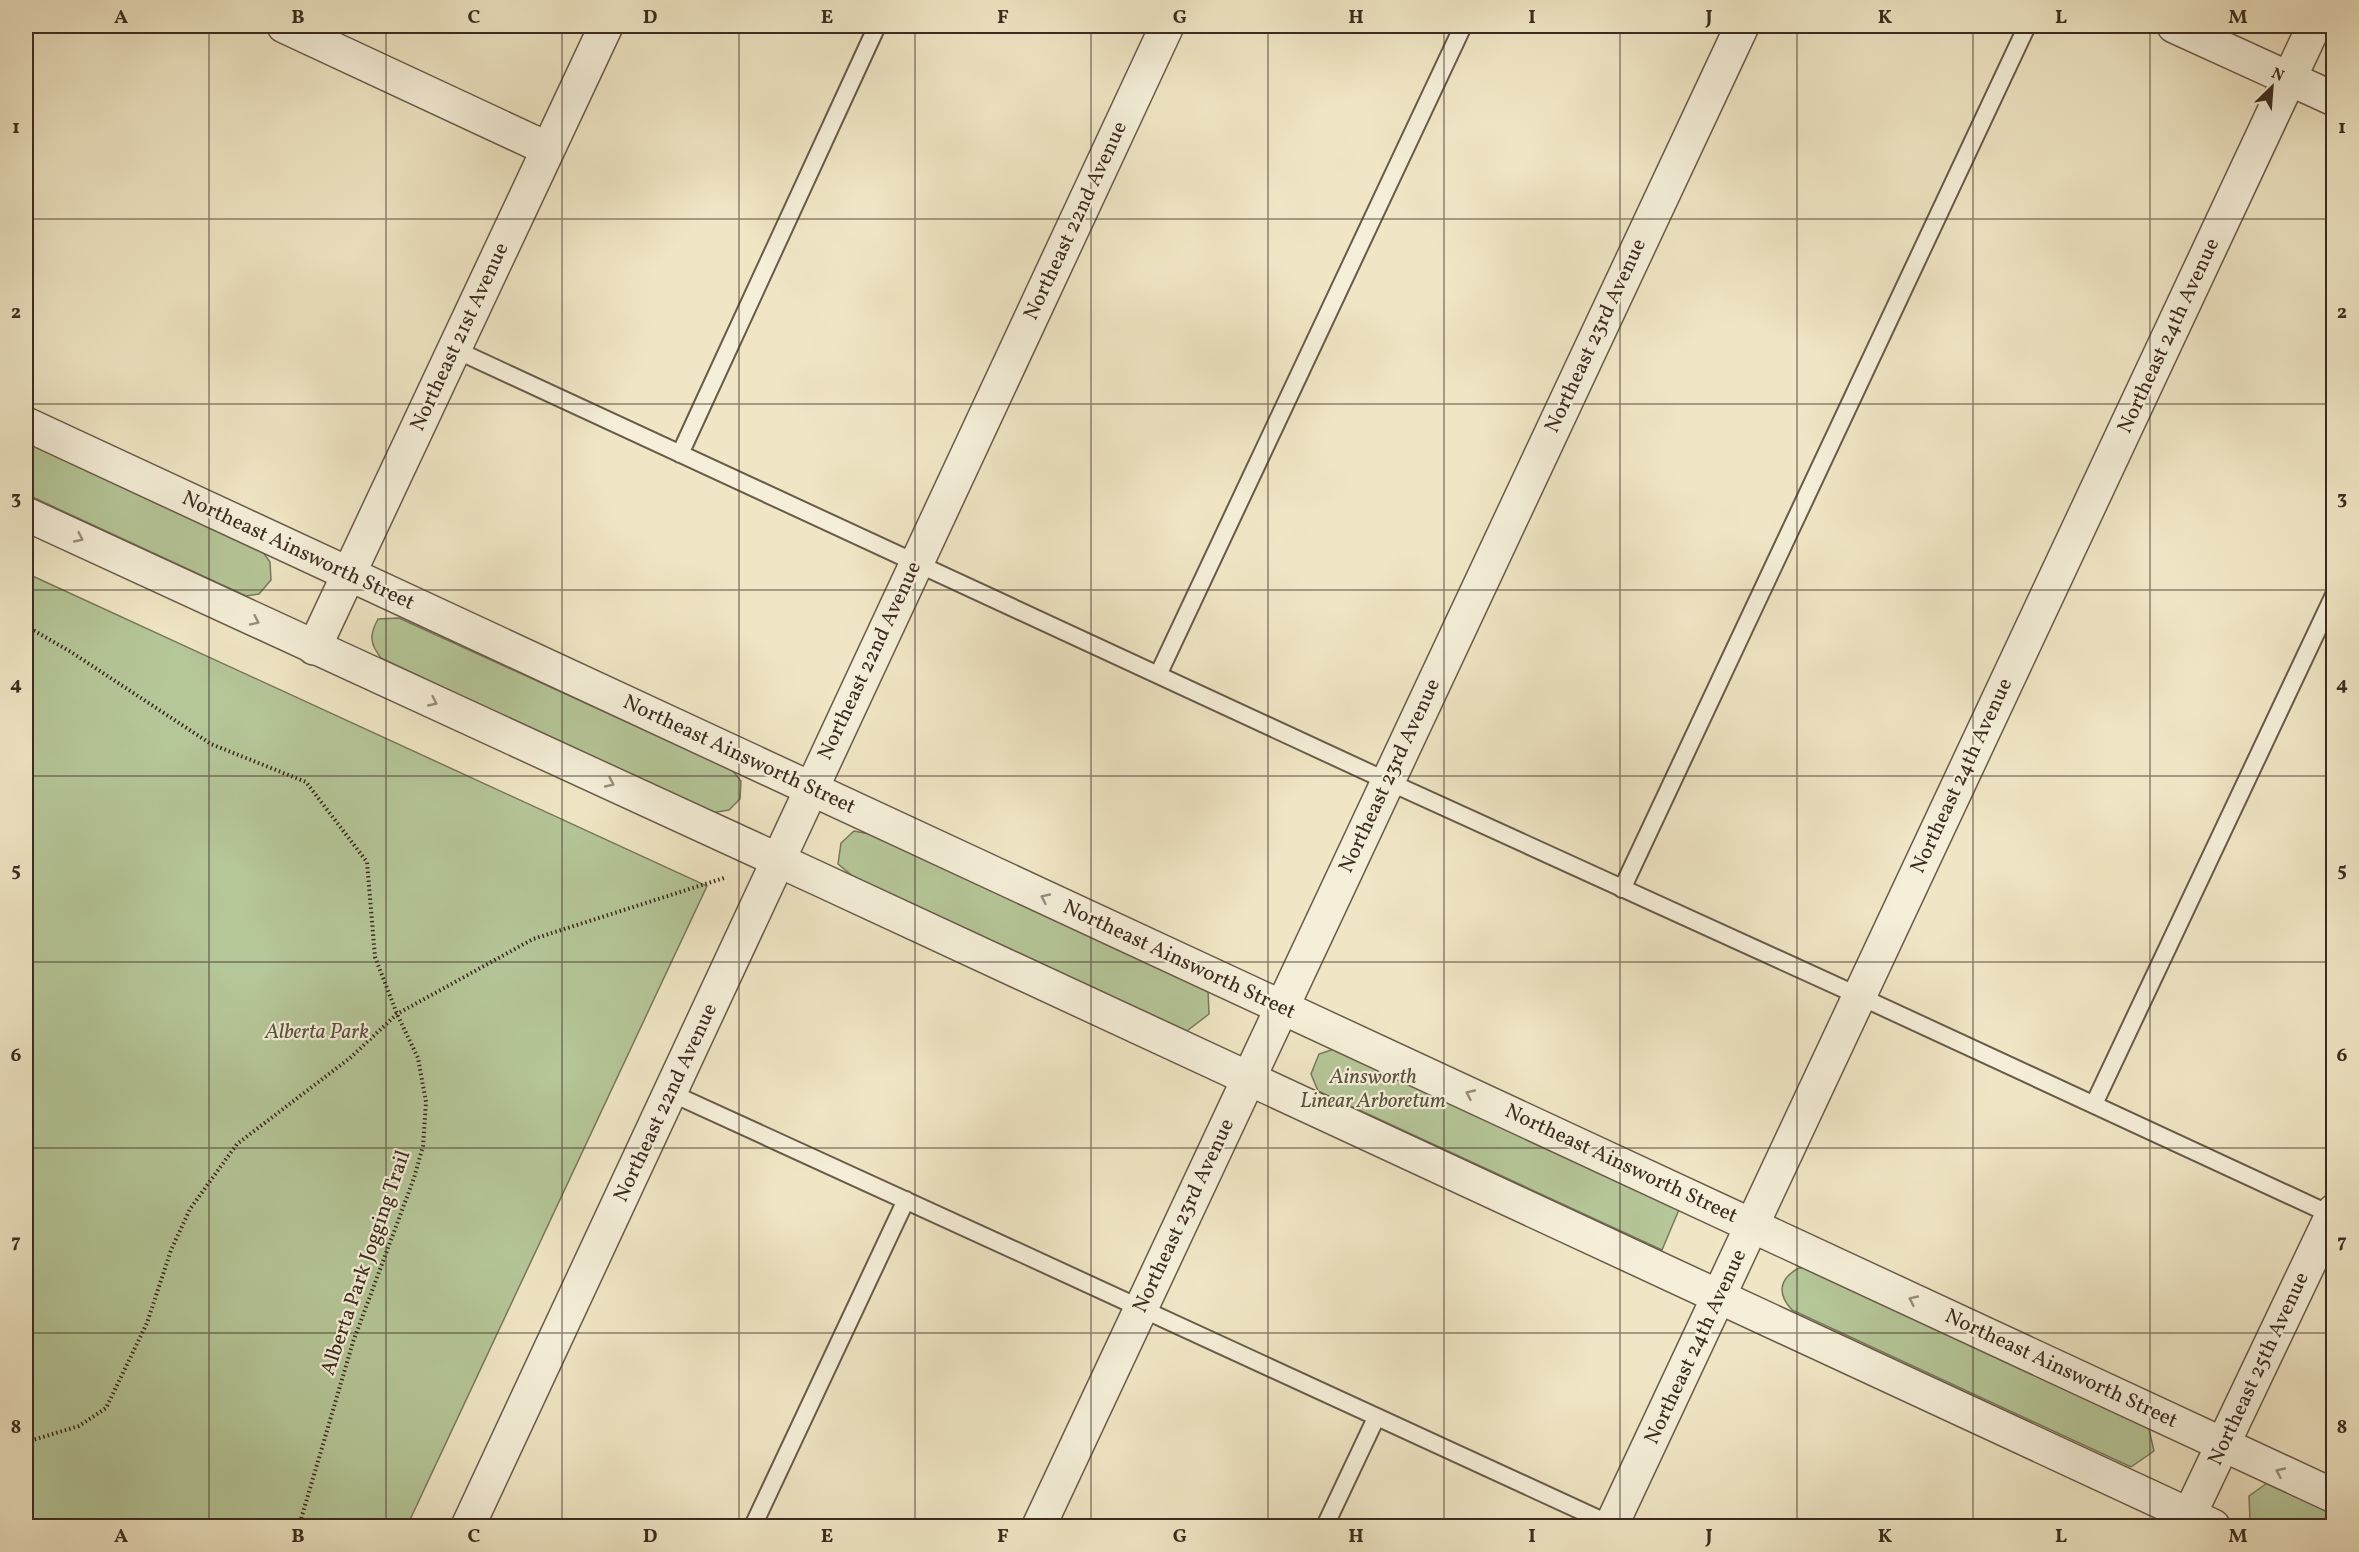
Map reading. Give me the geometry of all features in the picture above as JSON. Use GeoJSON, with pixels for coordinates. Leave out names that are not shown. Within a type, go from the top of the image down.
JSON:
{"type":"FeatureCollection","features":[{"type":"Feature","properties":{"kind":"street"},"geometry":{"type":"LineString","coordinates":[[284,26],[548,149]]}},
{"type":"Feature","properties":{"kind":"street","name":"Northeast 21st Avenue"},"geometry":{"type":"LineString","coordinates":[[314,648],[606,26]]}},
{"type":"Feature","properties":{"kind":"street","name":"Northeast 22nd Avenue"},"geometry":{"type":"LineString","coordinates":[[468,1527],[1167,26]]}},
{"type":"Feature","properties":{"kind":"street","name":"Northeast 23rd Avenue"},"geometry":{"type":"LineString","coordinates":[[1039,1527],[1742,26]]}},
{"type":"Feature","properties":{"kind":"street"},"geometry":{"type":"LineString","coordinates":[[2174,26],[2334,99]]}},
{"type":"Feature","properties":{"kind":"street","name":"Northeast 24th Avenue"},"geometry":{"type":"LineString","coordinates":[[1612,1526],[2314,26]]}},
{"type":"Feature","properties":{"kind":"street","name":"Northeast Ainsworth Street"},"geometry":{"type":"LineString","coordinates":[[26,424],[2334,1496]]}},
{"type":"Feature","properties":{"kind":"street"},"geometry":{"type":"LineString","coordinates":[[26,514],[1718,1296],[2195,1523]]}},
{"type":"Feature","properties":{"kind":"street","name":"Northeast 25th Avenue"},"geometry":{"type":"LineString","coordinates":[[2195,1523],[2223,1445],[2333,1214]]}},
{"type":"Feature","properties":{"kind":"lane"},"geometry":{"type":"LineString","coordinates":[[680,454],[878,26]]}},
{"type":"Feature","properties":{"kind":"lane"},"geometry":{"type":"LineString","coordinates":[[1158,675],[1463,26]]}},
{"type":"Feature","properties":{"kind":"lane"},"geometry":{"type":"LineString","coordinates":[[1622,889],[2027,26]]}},
{"type":"Feature","properties":{"kind":"lane"},"geometry":{"type":"LineString","coordinates":[[454,349],[1387,781],[2333,1214]]}},
{"type":"Feature","properties":{"kind":"lane"},"geometry":{"type":"LineString","coordinates":[[2094,1104],[2334,595]]}},
{"type":"Feature","properties":{"kind":"lane"},"geometry":{"type":"LineString","coordinates":[[671,1093],[1141,1307],[1612,1526]]}},
{"type":"Feature","properties":{"kind":"lane"},"geometry":{"type":"LineString","coordinates":[[753,1527],[906,1200]]}},
{"type":"Feature","properties":{"kind":"lane"},"geometry":{"type":"LineString","coordinates":[[1325,1527],[1376,1418]]}},
{"type":"Feature","properties":{"kind":"path","name":"Alberta Park Jogging Trail"},"geometry":{"type":"LineString","coordinates":[[26,626],[71,652],[211,744],[306,782],[367,861],[375,957],[418,1058],[426,1102],[423,1146],[414,1178],[353,1342],[299,1527]]}},
{"type":"Feature","properties":{"kind":"path"},"geometry":{"type":"LineString","coordinates":[[26,1442],[79,1426],[106,1408],[147,1323],[171,1250],[190,1209],[237,1144],[350,1058],[398,1014],[533,939],[779,861]]}},
{"type":"Feature","properties":{"kind":"green space"},"geometry":{"type":"Polygon","coordinates":[[[26,442],[263,552],[270,562],[271,580],[259,594],[246,596],[26,494],[26,442]]]}},
{"type":"Feature","properties":{"kind":"green space","name":"Alberta Park"},"geometry":{"type":"Polygon","coordinates":[[[26,573],[707,886],[407,1526],[26,1526],[26,573]]]}},
{"type":"Feature","properties":{"kind":"green space"},"geometry":{"type":"Polygon","coordinates":[[[399,618],[732,770],[741,781],[740,799],[729,810],[711,813],[381,658],[372,639],[375,625],[378,619],[399,618]]]}},
{"type":"Feature","properties":{"kind":"green space"},"geometry":{"type":"Polygon","coordinates":[[[854,831],[874,835],[1208,990],[1209,1014],[1187,1031],[855,878],[838,864],[841,843],[854,831]]]}},
{"type":"Feature","properties":{"kind":"green space","name":"Ainsworth Linear Arboretum"},"geometry":{"type":"Polygon","coordinates":[[[1340,1047],[1681,1205],[1662,1250],[1318,1091],[1311,1074],[1319,1054],[1340,1047]]]}},
{"type":"Feature","properties":{"kind":"green space"},"geometry":{"type":"Polygon","coordinates":[[[1799,1268],[1811,1268],[2148,1425],[2154,1451],[2131,1467],[1792,1310],[1784,1298],[1782,1286],[1788,1276],[1799,1268]]]}},
{"type":"Feature","properties":{"kind":"green space"},"geometry":{"type":"Polygon","coordinates":[[[2267,1483],[2333,1513],[2333,1526],[2263,1526],[2250,1520],[2249,1496],[2267,1483]]]}}]}
